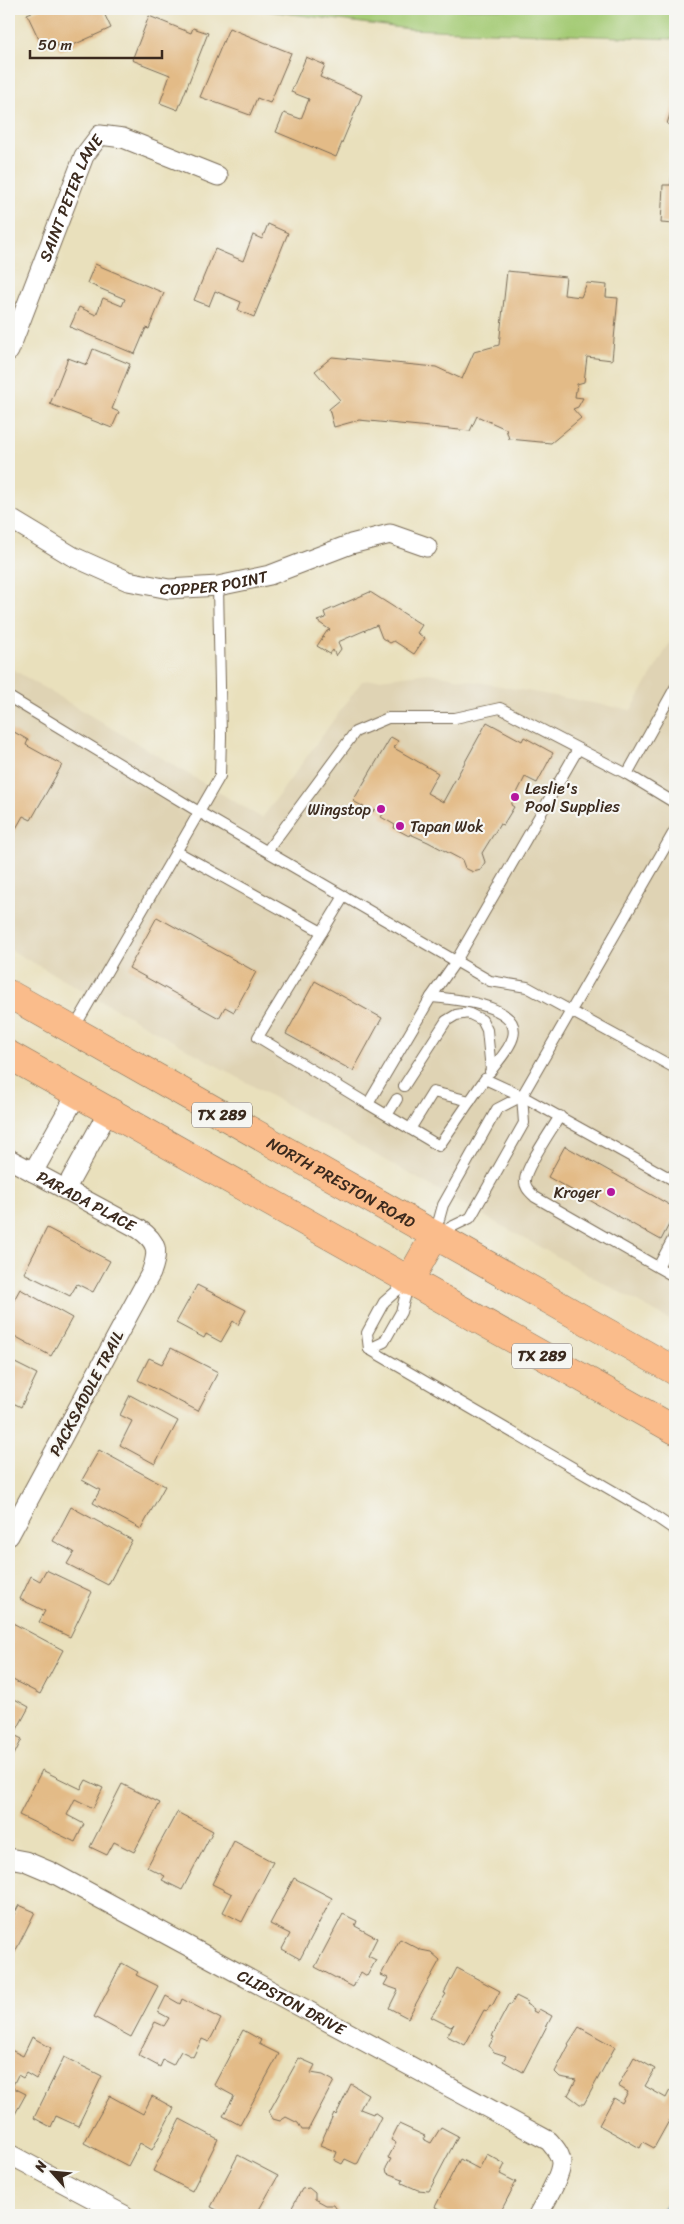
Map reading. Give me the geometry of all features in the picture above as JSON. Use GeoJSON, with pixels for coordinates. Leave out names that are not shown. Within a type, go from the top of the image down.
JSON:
{"type":"FeatureCollection","features":[{"type":"Feature","properties":{"kind":"main road","name":"NORTH PRESTON ROAD"},"geometry":{"type":"LineString","coordinates":[[9,994],[675,1371]]}},
{"type":"Feature","properties":{"kind":"main road","name":"TX 289"},"geometry":{"type":"LineString","coordinates":[[9,1055],[675,1430]]}},
{"type":"Feature","properties":{"kind":"main road"},"geometry":{"type":"LineString","coordinates":[[409,1281],[435,1235]]}},
{"type":"Feature","properties":{"kind":"street","name":"SAINT PETER LANE"},"geometry":{"type":"LineString","coordinates":[[9,351],[84,156],[100,135],[123,138],[218,176]]}},
{"type":"Feature","properties":{"kind":"street","name":"COPPER POINT"},"geometry":{"type":"LineString","coordinates":[[9,518],[72,556],[128,580],[169,589],[218,586],[270,575],[351,544],[390,534],[427,547]]}},
{"type":"Feature","properties":{"kind":"street"},"geometry":{"type":"LineString","coordinates":[[33,1172],[77,1094]]}},
{"type":"Feature","properties":{"kind":"street"},"geometry":{"type":"LineString","coordinates":[[65,1190],[108,1112]]}},
{"type":"Feature","properties":{"kind":"street","name":"PARADA PLACE"},"geometry":{"type":"LineString","coordinates":[[9,1160],[139,1229],[151,1237],[156,1249]]}},
{"type":"Feature","properties":{"kind":"street","name":"PACKSADDLE TRAIL"},"geometry":{"type":"LineString","coordinates":[[9,1536],[150,1273],[156,1260],[156,1249]]}},
{"type":"Feature","properties":{"kind":"street","name":"CLIPSTON DRIVE"},"geometry":{"type":"LineString","coordinates":[[9,1858],[25,1861],[51,1872],[550,2141],[557,2151],[561,2163],[557,2177],[538,2215]]}},
{"type":"Feature","properties":{"kind":"street"},"geometry":{"type":"LineString","coordinates":[[9,2154],[124,2215]]}},
{"type":"Feature","properties":{"kind":"lane"},"geometry":{"type":"LineString","coordinates":[[72,1030],[220,776],[218,586]]}},
{"type":"Feature","properties":{"kind":"lane"},"geometry":{"type":"LineString","coordinates":[[626,774],[675,688]]}},
{"type":"Feature","properties":{"kind":"lane"},"geometry":{"type":"LineString","coordinates":[[9,697],[199,812],[490,981],[527,987],[675,1068]]}},
{"type":"Feature","properties":{"kind":"lane"},"geometry":{"type":"LineString","coordinates":[[267,851],[355,732],[388,718],[455,718],[500,708],[626,774],[675,803]]}},
{"type":"Feature","properties":{"kind":"lane"},"geometry":{"type":"LineString","coordinates":[[368,1104],[431,997],[456,961],[578,749]]}},
{"type":"Feature","properties":{"kind":"lane"},"geometry":{"type":"LineString","coordinates":[[435,1235],[443,1205],[498,1109],[522,1096],[675,830]]}},
{"type":"Feature","properties":{"kind":"lane"},"geometry":{"type":"LineString","coordinates":[[176,851],[322,932]]}},
{"type":"Feature","properties":{"kind":"lane"},"geometry":{"type":"LineString","coordinates":[[344,896],[258,1037],[439,1146],[513,1038],[514,1028],[508,1018],[489,1007],[469,1001],[431,997]]}},
{"type":"Feature","properties":{"kind":"lane"},"geometry":{"type":"LineString","coordinates":[[404,1086],[446,1020],[456,1015],[468,1013],[482,1020],[487,1030],[492,1070]]}},
{"type":"Feature","properties":{"kind":"lane"},"geometry":{"type":"LineString","coordinates":[[485,1079],[560,1116],[675,1181]]}},
{"type":"Feature","properties":{"kind":"lane"},"geometry":{"type":"LineString","coordinates":[[410,1129],[433,1092],[470,1101]]}},
{"type":"Feature","properties":{"kind":"lane"},"geometry":{"type":"LineString","coordinates":[[435,1235],[470,1218],[472,1215],[524,1122],[522,1096]]}},
{"type":"Feature","properties":{"kind":"lane"},"geometry":{"type":"LineString","coordinates":[[387,1115],[397,1098]]}},
{"type":"Feature","properties":{"kind":"lane"},"geometry":{"type":"LineString","coordinates":[[560,1116],[528,1171],[525,1181],[528,1191],[534,1197],[675,1277]]}},
{"type":"Feature","properties":{"kind":"lane"},"geometry":{"type":"LineString","coordinates":[[658,1267],[675,1235]]}},
{"type":"Feature","properties":{"kind":"lane"},"geometry":{"type":"LineString","coordinates":[[369,1349],[384,1342],[401,1312],[409,1281]]}},
{"type":"Feature","properties":{"kind":"lane"},"geometry":{"type":"LineString","coordinates":[[369,1349],[367,1333],[384,1302],[409,1281]]}},
{"type":"Feature","properties":{"kind":"lane"},"geometry":{"type":"LineString","coordinates":[[369,1349],[644,1509],[675,1530]]}},
{"type":"Feature","properties":{"kind":"shaded area"},"geometry":{"type":"Polygon","coordinates":[[[675,634],[675,1323],[9,949],[9,667],[262,818],[362,681],[429,673],[631,710],[675,634]]]}},
{"type":"Feature","properties":{"kind":"green space"},"geometry":{"type":"Polygon","coordinates":[[[253,9],[675,9],[675,39],[409,29],[253,9]]]}},
{"type":"Feature","properties":{"kind":"water"},"geometry":{"type":"Polygon","coordinates":[[[675,2183],[675,2215],[617,2215],[643,2210],[661,2210],[669,2200],[675,2183]]]}},
{"type":"Feature","properties":{"kind":"building"},"geometry":{"type":"Polygon","coordinates":[[[39,9],[102,9],[111,28],[60,51],[56,42],[43,48],[27,14],[39,9]]]}},
{"type":"Feature","properties":{"kind":"building"},"geometry":{"type":"Polygon","coordinates":[[[149,16],[191,33],[193,28],[208,33],[178,110],[160,103],[170,75],[132,60],[149,16]]]}},
{"type":"Feature","properties":{"kind":"building"},"geometry":{"type":"Polygon","coordinates":[[[229,28],[291,53],[270,103],[257,98],[250,115],[200,97],[229,28]]]}},
{"type":"Feature","properties":{"kind":"building"},"geometry":{"type":"Polygon","coordinates":[[[306,57],[325,65],[320,77],[362,95],[336,157],[276,132],[284,113],[301,119],[309,99],[291,92],[306,57]]]}},
{"type":"Feature","properties":{"kind":"building"},"geometry":{"type":"Polygon","coordinates":[[[675,98],[675,126],[667,124],[675,98]]]}},
{"type":"Feature","properties":{"kind":"building"},"geometry":{"type":"Polygon","coordinates":[[[672,166],[675,166],[675,224],[661,223],[663,185],[671,185],[672,166]]]}},
{"type":"Feature","properties":{"kind":"building"},"geometry":{"type":"Polygon","coordinates":[[[268,224],[288,233],[254,317],[238,310],[241,302],[215,291],[209,306],[194,300],[215,249],[243,261],[253,235],[262,239],[268,224]]]}},
{"type":"Feature","properties":{"kind":"building"},"geometry":{"type":"Polygon","coordinates":[[[95,264],[164,293],[149,329],[146,328],[135,354],[70,327],[79,307],[96,315],[103,298],[122,306],[125,299],[87,283],[95,264]]]}},
{"type":"Feature","properties":{"kind":"building"},"geometry":{"type":"Polygon","coordinates":[[[507,271],[566,277],[564,295],[581,297],[587,283],[607,285],[606,297],[618,298],[612,360],[587,357],[584,382],[577,384],[575,397],[583,398],[578,407],[573,409],[581,418],[551,443],[509,439],[506,429],[477,416],[470,431],[359,420],[334,427],[329,409],[340,400],[315,371],[332,357],[436,367],[462,379],[474,352],[499,345],[507,271]]]}},
{"type":"Feature","properties":{"kind":"building"},"geometry":{"type":"Polygon","coordinates":[[[93,349],[130,364],[112,409],[119,412],[112,428],[50,404],[68,358],[87,365],[93,349]]]}},
{"type":"Feature","properties":{"kind":"building"},"geometry":{"type":"Polygon","coordinates":[[[370,592],[422,625],[417,633],[425,638],[414,654],[394,641],[390,643],[382,638],[377,625],[338,642],[341,649],[336,656],[333,650],[330,654],[317,646],[327,631],[330,630],[317,621],[326,618],[324,612],[370,592]]]}},
{"type":"Feature","properties":{"kind":"building"},"geometry":{"type":"Polygon","coordinates":[[[487,722],[522,741],[524,737],[553,753],[537,783],[525,777],[511,805],[514,807],[503,825],[500,824],[482,853],[485,862],[481,870],[473,872],[465,868],[462,860],[428,842],[410,834],[409,836],[394,828],[395,825],[381,817],[383,814],[374,809],[373,812],[353,801],[391,737],[398,741],[394,748],[438,773],[427,793],[443,802],[487,722]]]}},
{"type":"Feature","properties":{"kind":"building"},"geometry":{"type":"Polygon","coordinates":[[[9,729],[28,740],[26,745],[62,765],[31,820],[23,816],[9,841],[9,729]]]}},
{"type":"Feature","properties":{"kind":"building"},"geometry":{"type":"Polygon","coordinates":[[[157,917],[256,972],[234,1012],[225,1007],[219,1018],[129,968],[157,917]]]}},
{"type":"Feature","properties":{"kind":"building"},"geometry":{"type":"Polygon","coordinates":[[[315,981],[382,1018],[353,1071],[286,1034],[315,981]]]}},
{"type":"Feature","properties":{"kind":"building","name":"Kroger"},"geometry":{"type":"Polygon","coordinates":[[[565,1146],[675,1208],[675,1213],[661,1240],[548,1177],[565,1146]]]}},
{"type":"Feature","properties":{"kind":"building"},"geometry":{"type":"Polygon","coordinates":[[[47,1228],[110,1261],[93,1292],[77,1284],[70,1296],[24,1273],[47,1228]]]}},
{"type":"Feature","properties":{"kind":"building"},"geometry":{"type":"Polygon","coordinates":[[[197,1285],[246,1310],[238,1325],[233,1321],[221,1342],[206,1334],[204,1338],[176,1323],[197,1285]]]}},
{"type":"Feature","properties":{"kind":"building"},"geometry":{"type":"Polygon","coordinates":[[[20,1289],[72,1318],[51,1356],[9,1333],[9,1309],[20,1289]]]}},
{"type":"Feature","properties":{"kind":"building"},"geometry":{"type":"Polygon","coordinates":[[[171,1348],[218,1372],[198,1411],[138,1380],[149,1358],[162,1364],[171,1348]]]}},
{"type":"Feature","properties":{"kind":"building"},"geometry":{"type":"Polygon","coordinates":[[[9,1360],[37,1374],[21,1407],[9,1401],[9,1360]]]}},
{"type":"Feature","properties":{"kind":"building"},"geometry":{"type":"Polygon","coordinates":[[[130,1395],[178,1421],[155,1464],[120,1445],[132,1421],[120,1415],[130,1395]]]}},
{"type":"Feature","properties":{"kind":"building"},"geometry":{"type":"Polygon","coordinates":[[[99,1450],[165,1486],[141,1529],[93,1503],[100,1490],[82,1480],[99,1450]]]}},
{"type":"Feature","properties":{"kind":"building"},"geometry":{"type":"Polygon","coordinates":[[[71,1507],[132,1540],[108,1585],[67,1564],[74,1552],[53,1541],[71,1507]]]}},
{"type":"Feature","properties":{"kind":"building"},"geometry":{"type":"Polygon","coordinates":[[[46,1570],[92,1592],[70,1637],[39,1622],[45,1611],[20,1599],[31,1576],[40,1581],[46,1570]]]}},
{"type":"Feature","properties":{"kind":"building"},"geometry":{"type":"Polygon","coordinates":[[[9,1621],[63,1650],[40,1694],[9,1678],[9,1621]]]}},
{"type":"Feature","properties":{"kind":"building"},"geometry":{"type":"Polygon","coordinates":[[[9,1696],[29,1707],[14,1735],[22,1739],[14,1755],[9,1752],[9,1696]]]}},
{"type":"Feature","properties":{"kind":"building"},"geometry":{"type":"Polygon","coordinates":[[[42,1770],[81,1789],[86,1780],[103,1788],[93,1808],[75,1799],[67,1815],[84,1824],[75,1842],[19,1815],[42,1770]]]}},
{"type":"Feature","properties":{"kind":"building"},"geometry":{"type":"Polygon","coordinates":[[[122,1784],[160,1803],[134,1852],[114,1842],[107,1855],[90,1847],[122,1784]]]}},
{"type":"Feature","properties":{"kind":"building"},"geometry":{"type":"Polygon","coordinates":[[[177,1812],[213,1831],[182,1890],[162,1880],[165,1876],[147,1867],[177,1812]]]}},
{"type":"Feature","properties":{"kind":"building"},"geometry":{"type":"Polygon","coordinates":[[[234,1841],[273,1862],[242,1922],[223,1912],[232,1894],[212,1884],[234,1841]]]}},
{"type":"Feature","properties":{"kind":"building"},"geometry":{"type":"Polygon","coordinates":[[[294,1878],[332,1898],[300,1959],[282,1949],[290,1934],[270,1924],[294,1878]]]}},
{"type":"Feature","properties":{"kind":"building"},"geometry":{"type":"Polygon","coordinates":[[[19,1905],[35,1912],[9,1964],[9,1918],[11,1920],[19,1905]]]}},
{"type":"Feature","properties":{"kind":"building"},"geometry":{"type":"Polygon","coordinates":[[[343,1914],[357,1921],[355,1926],[377,1938],[368,1956],[376,1960],[367,1976],[361,1972],[353,1987],[315,1967],[343,1914]]]}},
{"type":"Feature","properties":{"kind":"building"},"geometry":{"type":"Polygon","coordinates":[[[400,1939],[421,1950],[431,1952],[440,1960],[408,2018],[389,2008],[398,1990],[384,1985],[388,1978],[381,1975],[400,1939]]]}},
{"type":"Feature","properties":{"kind":"building"},"geometry":{"type":"Polygon","coordinates":[[[122,1963],[138,1972],[136,1975],[158,1986],[131,2037],[94,2017],[122,1963]]]}},
{"type":"Feature","properties":{"kind":"building"},"geometry":{"type":"Polygon","coordinates":[[[457,1968],[500,1991],[492,2006],[490,2005],[487,2011],[484,2010],[465,2045],[447,2036],[454,2024],[451,2027],[431,2017],[446,1994],[444,1993],[457,1968]]]}},
{"type":"Feature","properties":{"kind":"building"},"geometry":{"type":"Polygon","coordinates":[[[166,1996],[180,2004],[182,1999],[221,2019],[209,2042],[202,2039],[193,2057],[181,2051],[173,2065],[163,2060],[160,2067],[138,2055],[155,2022],[164,2026],[169,2018],[158,2012],[166,1996]]]}},
{"type":"Feature","properties":{"kind":"building"},"geometry":{"type":"Polygon","coordinates":[[[516,1996],[528,2002],[526,2004],[534,2009],[533,2011],[537,2013],[539,2009],[552,2016],[523,2072],[503,2061],[506,2056],[494,2052],[489,2046],[494,2037],[492,2036],[509,2004],[511,2005],[516,1996]]]}},
{"type":"Feature","properties":{"kind":"building"},"geometry":{"type":"Polygon","coordinates":[[[579,2027],[615,2047],[584,2104],[580,2104],[568,2095],[576,2080],[560,2077],[555,2072],[568,2044],[579,2027]]]}},
{"type":"Feature","properties":{"kind":"building"},"geometry":{"type":"Polygon","coordinates":[[[243,2030],[261,2040],[259,2044],[279,2054],[240,2125],[223,2116],[234,2096],[214,2085],[243,2030]]]}},
{"type":"Feature","properties":{"kind":"building"},"geometry":{"type":"Polygon","coordinates":[[[32,2037],[51,2048],[36,2079],[26,2073],[23,2078],[18,2075],[12,2087],[26,2094],[15,2114],[9,2111],[9,2049],[23,2056],[32,2037]]]}},
{"type":"Feature","properties":{"kind":"building"},"geometry":{"type":"Polygon","coordinates":[[[64,2057],[102,2076],[78,2126],[56,2116],[51,2127],[34,2118],[64,2057]]]}},
{"type":"Feature","properties":{"kind":"building"},"geometry":{"type":"Polygon","coordinates":[[[634,2057],[655,2069],[645,2086],[666,2098],[670,2090],[675,2093],[675,2110],[654,2148],[643,2142],[640,2148],[599,2125],[614,2098],[622,2103],[628,2092],[618,2086],[634,2057]]]}},
{"type":"Feature","properties":{"kind":"building"},"geometry":{"type":"Polygon","coordinates":[[[299,2058],[315,2065],[311,2073],[323,2075],[334,2081],[308,2130],[302,2130],[298,2123],[286,2117],[280,2121],[273,2119],[269,2112],[299,2058]]]}},
{"type":"Feature","properties":{"kind":"building"},"geometry":{"type":"Polygon","coordinates":[[[351,2084],[368,2094],[360,2109],[373,2114],[374,2112],[381,2117],[358,2163],[356,2164],[345,2159],[342,2164],[334,2160],[337,2152],[320,2145],[334,2113],[336,2115],[351,2084]]]}},
{"type":"Feature","properties":{"kind":"building"},"geometry":{"type":"Polygon","coordinates":[[[110,2096],[143,2114],[152,2096],[174,2108],[152,2150],[140,2143],[128,2166],[84,2143],[110,2096]]]}},
{"type":"Feature","properties":{"kind":"building"},"geometry":{"type":"Polygon","coordinates":[[[180,2119],[218,2139],[192,2191],[153,2171],[180,2119]]]}},
{"type":"Feature","properties":{"kind":"building"},"geometry":{"type":"Polygon","coordinates":[[[399,2124],[425,2136],[423,2139],[431,2143],[441,2127],[458,2136],[429,2191],[418,2190],[402,2183],[403,2179],[387,2173],[386,2168],[391,2159],[388,2158],[396,2143],[391,2140],[399,2124]]]}},
{"type":"Feature","properties":{"kind":"building"},"geometry":{"type":"Polygon","coordinates":[[[487,2154],[505,2164],[500,2174],[516,2182],[499,2215],[451,2215],[435,2207],[460,2159],[479,2169],[487,2154]]]}},
{"type":"Feature","properties":{"kind":"building"},"geometry":{"type":"Polygon","coordinates":[[[238,2155],[278,2176],[256,2215],[227,2215],[211,2207],[238,2155]]]}},
{"type":"Feature","properties":{"kind":"building"},"geometry":{"type":"Polygon","coordinates":[[[309,2188],[315,2193],[315,2199],[326,2205],[334,2205],[338,2211],[336,2215],[288,2215],[302,2189],[309,2188]]]}},
{"type":"Feature","properties":{"kind":"building"},"geometry":{"type":"Polygon","coordinates":[[[9,2208],[24,2215],[9,2215],[9,2208]]]}},
{"type":"Feature","properties":{"kind":"place","name":"Leslie's Pool Supplies"},"geometry":{"type":"Point","coordinates":[515,797]}},
{"type":"Feature","properties":{"kind":"place","name":"Wingstop"},"geometry":{"type":"Point","coordinates":[381,809]}},
{"type":"Feature","properties":{"kind":"place","name":"Tapan Wok"},"geometry":{"type":"Point","coordinates":[400,826]}},
{"type":"Feature","properties":{"kind":"place","name":"Kroger"},"geometry":{"type":"Point","coordinates":[611,1192]}}]}
